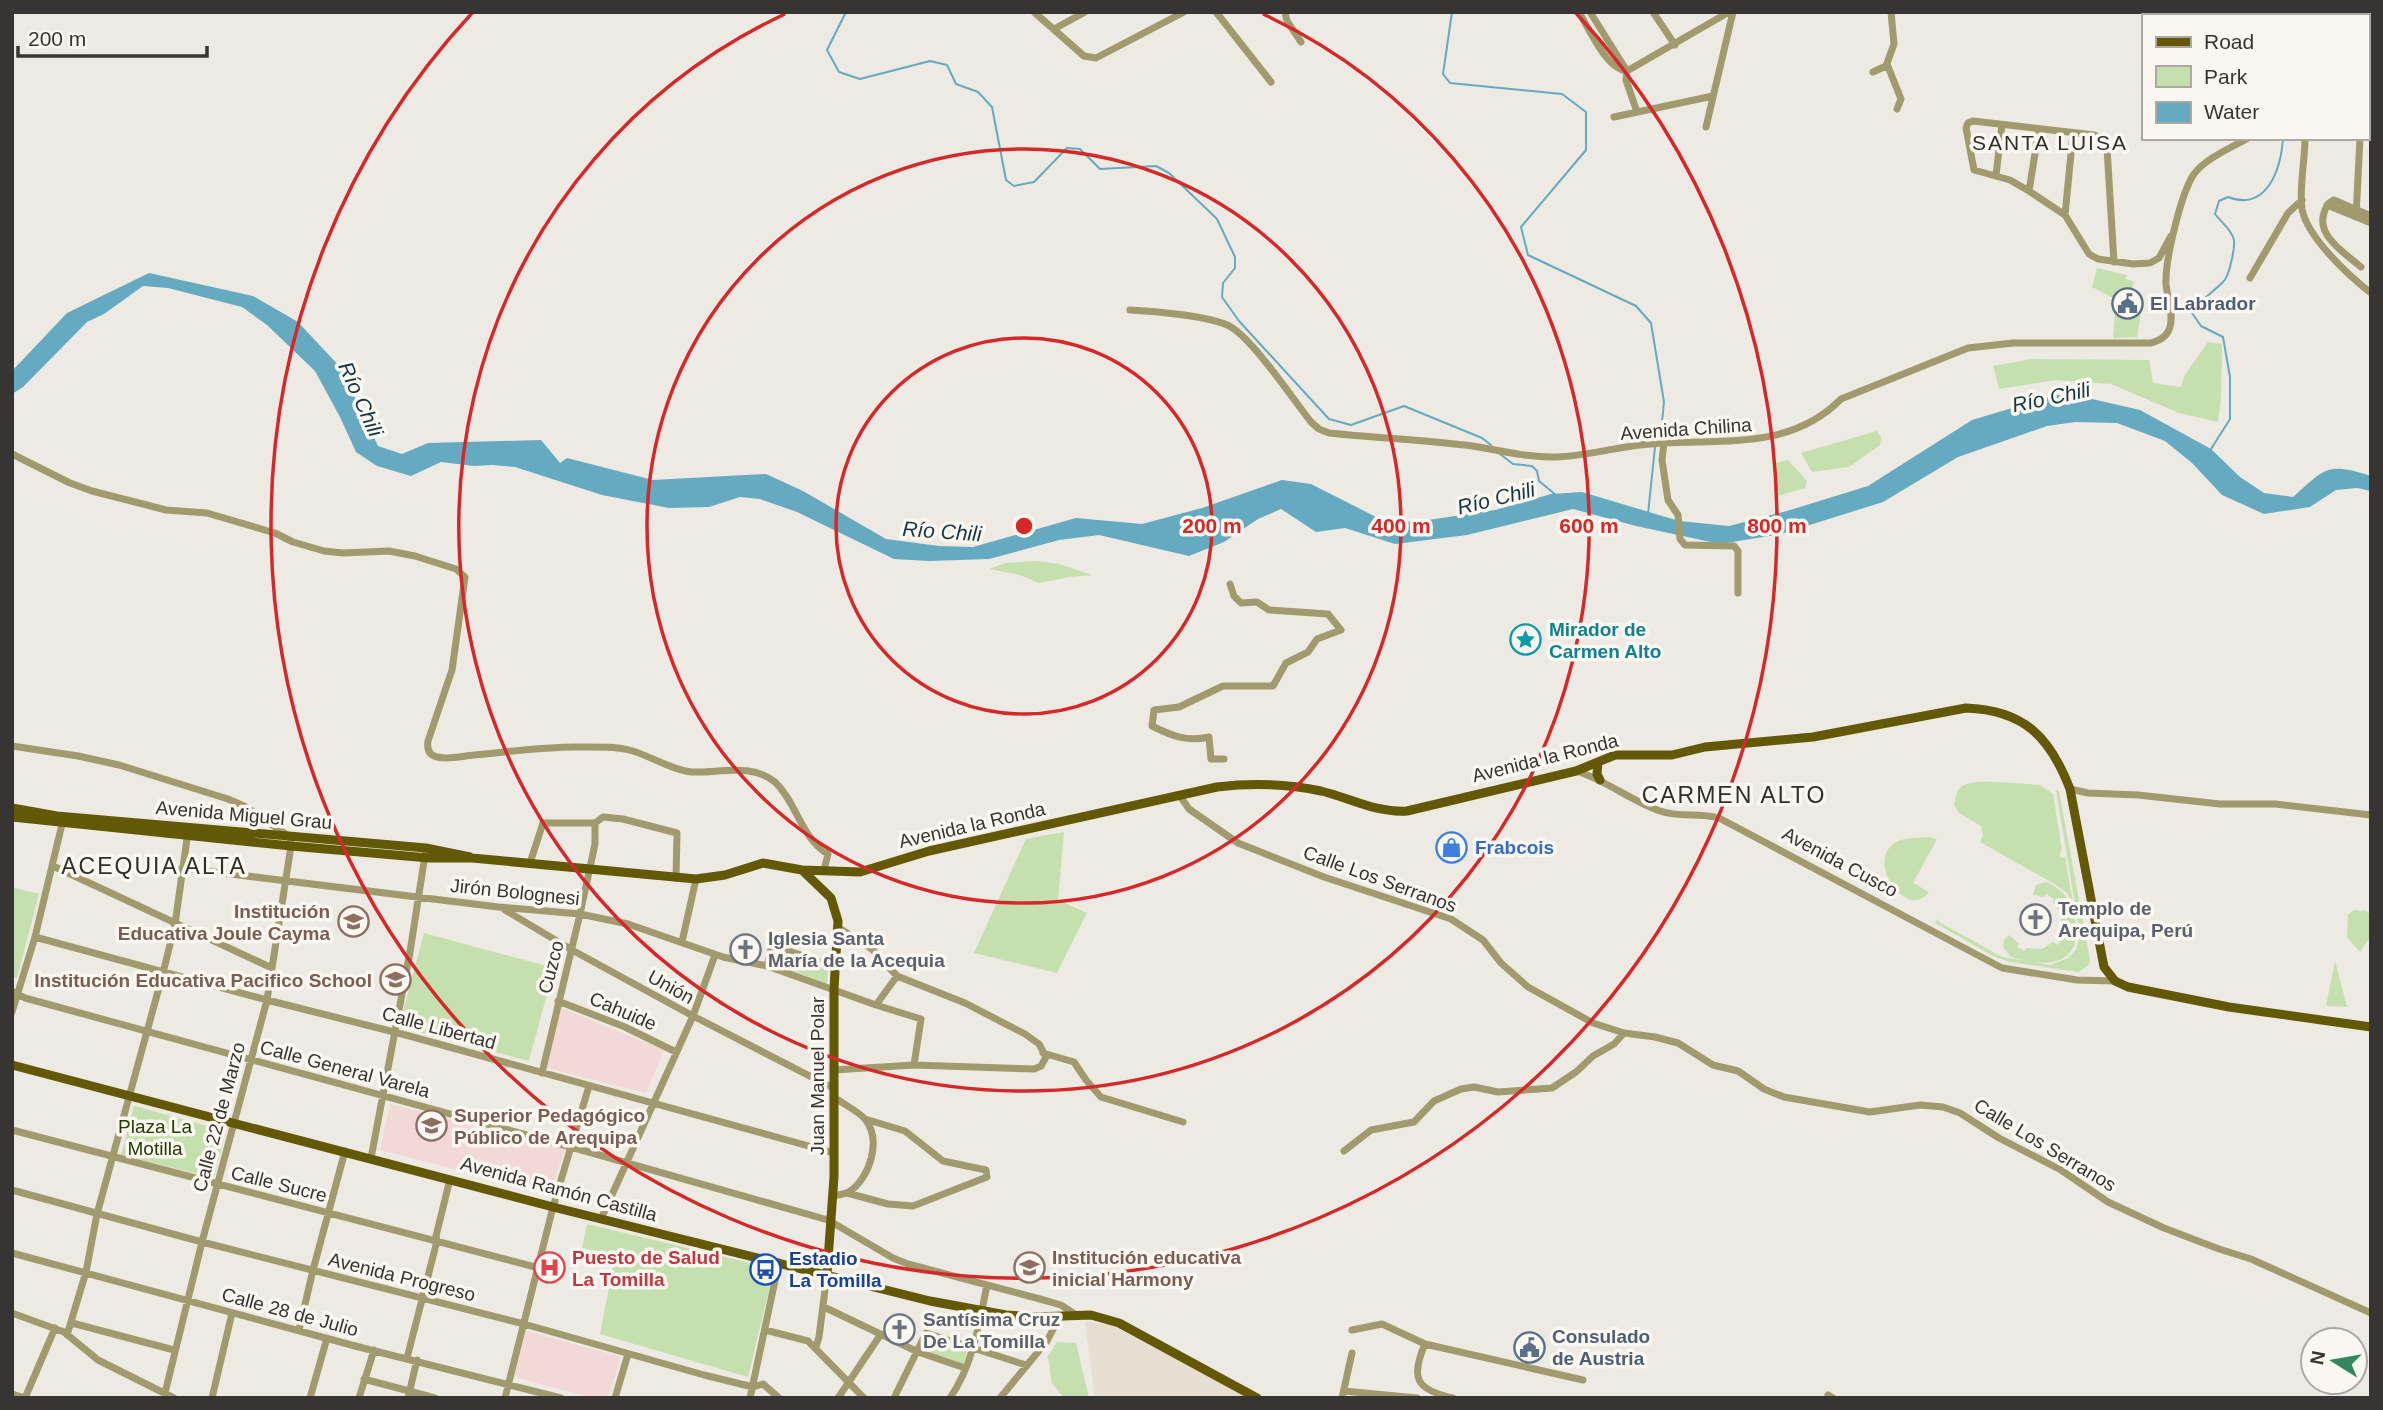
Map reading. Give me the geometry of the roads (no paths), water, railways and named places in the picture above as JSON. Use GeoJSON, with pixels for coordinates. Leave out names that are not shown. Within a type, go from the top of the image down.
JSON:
{"type":"FeatureCollection","features":[{"type":"Feature","properties":{"kind":"main road","name":"Avenida la Ronda"},"geometry":{"type":"LineString","coordinates":[[802,870],[860,872],[929,851],[1233,785],[1300,787],[1384,810],[1406,811],[1576,771],[1615,755],[1672,755],[1705,747],[1813,737],[1952,710],[1986,709],[2024,722],[2042,739],[2058,762],[2070,789],[2104,967],[2115,981]]}},
{"type":"Feature","properties":{"kind":"main road"},"geometry":{"type":"LineString","coordinates":[[1598,762],[1597,774],[1600,780]]}},
{"type":"Feature","properties":{"kind":"main road","name":"Avenida Miguel Grau"},"geometry":{"type":"LineString","coordinates":[[12,808],[63,820]]}},
{"type":"Feature","properties":{"kind":"main road","name":"Avenida Miguel Grau"},"geometry":{"type":"LineString","coordinates":[[12,817],[676,878],[696,879],[725,875],[763,863],[802,870]]}},
{"type":"Feature","properties":{"kind":"main road","name":"Juan Manuel Polar"},"geometry":{"type":"LineString","coordinates":[[802,870],[831,898],[838,914],[839,928],[834,989],[833,1196],[827,1274]]}},
{"type":"Feature","properties":{"kind":"main road"},"geometry":{"type":"LineString","coordinates":[[817,885],[824,870]]}},
{"type":"Feature","properties":{"kind":"main road","name":"Avenida Cusco"},"geometry":{"type":"LineString","coordinates":[[2115,981],[2128,987],[2211,1004],[2371,1027]]}},
{"type":"Feature","properties":{"kind":"main road","name":"Avenida Ramón Castilla"},"geometry":{"type":"LineString","coordinates":[[12,1065],[553,1207],[982,1312],[1015,1316],[1091,1315],[1119,1323],[1257,1398]]}},
{"type":"Feature","properties":{"kind":"street"},"geometry":{"type":"LineString","coordinates":[[1034,12],[1084,56],[1096,58],[1184,12]]}},
{"type":"Feature","properties":{"kind":"street"},"geometry":{"type":"LineString","coordinates":[[1054,29],[1085,12]]}},
{"type":"Feature","properties":{"kind":"street"},"geometry":{"type":"LineString","coordinates":[[1216,12],[1271,82]]}},
{"type":"Feature","properties":{"kind":"street"},"geometry":{"type":"LineString","coordinates":[[1285,12],[1286,21],[1301,42]]}},
{"type":"Feature","properties":{"kind":"street"},"geometry":{"type":"LineString","coordinates":[[1579,12],[1611,64],[1619,70],[1627,71],[1731,12]]}},
{"type":"Feature","properties":{"kind":"street"},"geometry":{"type":"LineString","coordinates":[[1590,12],[1627,71],[1626,80],[1637,112]]}},
{"type":"Feature","properties":{"kind":"street"},"geometry":{"type":"LineString","coordinates":[[1653,12],[1675,45]]}},
{"type":"Feature","properties":{"kind":"street"},"geometry":{"type":"LineString","coordinates":[[1706,127],[1731,12]]}},
{"type":"Feature","properties":{"kind":"street"},"geometry":{"type":"LineString","coordinates":[[1873,72],[1887,64],[1894,44],[1891,12]]}},
{"type":"Feature","properties":{"kind":"street"},"geometry":{"type":"LineString","coordinates":[[2369,12],[2371,19]]}},
{"type":"Feature","properties":{"kind":"street"},"geometry":{"type":"LineString","coordinates":[[1715,20],[1725,23],[1729,30]]}},
{"type":"Feature","properties":{"kind":"street"},"geometry":{"type":"LineString","coordinates":[[1887,64],[1901,99],[1897,108]]}},
{"type":"Feature","properties":{"kind":"street"},"geometry":{"type":"LineString","coordinates":[[1614,117],[1713,96]]}},
{"type":"Feature","properties":{"kind":"street"},"geometry":{"type":"LineString","coordinates":[[2115,262],[2105,143],[2099,136],[1973,121],[1966,126],[1974,170],[1996,175],[2029,191],[2065,215],[2089,254],[2098,259],[2115,262],[2150,263],[2159,258],[2176,225]]}},
{"type":"Feature","properties":{"kind":"street"},"geometry":{"type":"LineString","coordinates":[[1996,175],[2002,125]]}},
{"type":"Feature","properties":{"kind":"street"},"geometry":{"type":"LineString","coordinates":[[2029,191],[2039,129]]}},
{"type":"Feature","properties":{"kind":"street"},"geometry":{"type":"LineString","coordinates":[[2065,215],[2073,133]]}},
{"type":"Feature","properties":{"kind":"street","name":"Avenida Chilina"},"geometry":{"type":"LineString","coordinates":[[1130,310],[1212,320],[1233,328],[1311,422],[1329,433],[1436,442],[1556,457],[1650,444],[1764,439],[1828,412],[1841,399],[1968,348],[2013,343],[2151,343],[2161,340],[2170,328],[2171,319],[2166,285],[2167,266],[2190,181],[2197,170],[2245,140]]}},
{"type":"Feature","properties":{"kind":"street"},"geometry":{"type":"LineString","coordinates":[[2305,140],[2302,208],[2309,229],[2371,293]]}},
{"type":"Feature","properties":{"kind":"street"},"geometry":{"type":"LineString","coordinates":[[2356,213],[2360,140]]}},
{"type":"Feature","properties":{"kind":"street"},"geometry":{"type":"LineString","coordinates":[[2250,278],[2288,213],[2302,200]]}},
{"type":"Feature","properties":{"kind":"street"},"geometry":{"type":"LineString","coordinates":[[2361,267],[2334,245],[2326,234],[2322,218],[2327,205],[2334,200],[2371,223]]}},
{"type":"Feature","properties":{"kind":"street"},"geometry":{"type":"LineString","coordinates":[[2356,213],[2371,216]]}},
{"type":"Feature","properties":{"kind":"street"},"geometry":{"type":"LineString","coordinates":[[1662,443],[1668,500],[1679,519],[1680,539],[1685,545],[1734,547],[1738,551],[1738,593]]}},
{"type":"Feature","properties":{"kind":"street"},"geometry":{"type":"LineString","coordinates":[[12,454],[81,487],[166,510],[207,513],[275,533],[307,547],[344,553],[389,551],[456,569],[465,577],[452,670],[428,741],[430,754],[436,757],[459,757],[570,747],[601,747],[633,751],[692,773],[728,770],[765,776],[785,793],[807,833],[821,850],[828,854],[824,870]]}},
{"type":"Feature","properties":{"kind":"street"},"geometry":{"type":"LineString","coordinates":[[1224,759],[1211,759],[1209,737],[1190,740],[1172,737],[1152,726],[1154,709],[1180,707],[1223,686],[1273,686],[1286,663],[1308,652],[1317,639],[1340,630],[1328,614],[1269,610],[1257,602],[1241,603],[1234,596],[1230,584]]}},
{"type":"Feature","properties":{"kind":"street"},"geometry":{"type":"LineString","coordinates":[[12,747],[79,756],[119,765],[228,799],[246,807],[290,842]]}},
{"type":"Feature","properties":{"kind":"street","name":"Avenida Cusco"},"geometry":{"type":"LineString","coordinates":[[1576,771],[1600,780],[1660,811],[1682,816],[1706,815],[1719,818],[2002,968],[2115,981]]}},
{"type":"Feature","properties":{"kind":"street"},"geometry":{"type":"LineString","coordinates":[[2070,789],[2088,793],[2220,804],[2275,804],[2371,815]]}},
{"type":"Feature","properties":{"kind":"street","name":"Calle Los Serranos"},"geometry":{"type":"LineString","coordinates":[[1180,796],[1188,809],[1238,843],[1324,877],[1451,919],[1483,940],[1501,962],[1528,987],[1579,1016],[1624,1033],[1678,1043],[1713,1065],[1738,1071],[1764,1089],[1784,1097],[1870,1112],[1920,1105],[1943,1107],[1960,1113],[1999,1138],[2061,1170],[2108,1202],[2164,1228],[2251,1259],[2371,1313]]}},
{"type":"Feature","properties":{"kind":"street"},"geometry":{"type":"LineString","coordinates":[[530,863],[543,823],[595,822],[603,817],[677,833],[676,878]]}},
{"type":"Feature","properties":{"kind":"street"},"geometry":{"type":"LineString","coordinates":[[12,1012],[15,993],[35,937],[63,820]]}},
{"type":"Feature","properties":{"kind":"street","name":"Cuzco"},"geometry":{"type":"LineString","coordinates":[[542,1073],[595,844],[595,822]]}},
{"type":"Feature","properties":{"kind":"street"},"geometry":{"type":"LineString","coordinates":[[67,1335],[86,1272],[97,1214],[175,924],[188,832]]}},
{"type":"Feature","properties":{"kind":"street","name":"Calle 22 de Marzo"},"geometry":{"type":"LineString","coordinates":[[165,1393],[202,1242],[267,1000],[290,842]]}},
{"type":"Feature","properties":{"kind":"street"},"geometry":{"type":"LineString","coordinates":[[371,1158],[425,853]]}},
{"type":"Feature","properties":{"kind":"street"},"geometry":{"type":"LineString","coordinates":[[52,866],[272,968]]}},
{"type":"Feature","properties":{"kind":"street","name":"Jirón Bolognesi"},"geometry":{"type":"LineString","coordinates":[[183,868],[498,907],[580,914],[628,924],[715,955],[767,966],[921,1019],[914,1065]]}},
{"type":"Feature","properties":{"kind":"street"},"geometry":{"type":"LineString","coordinates":[[682,942],[696,879]]}},
{"type":"Feature","properties":{"kind":"street","name":"Unión"},"geometry":{"type":"LineString","coordinates":[[498,907],[833,1093],[865,1119],[905,1131],[943,1161],[986,1170],[988,1177],[913,1206],[888,1204],[847,1193]]}},
{"type":"Feature","properties":{"kind":"street"},"geometry":{"type":"LineString","coordinates":[[834,1070],[914,1065],[1034,1069],[1041,1066],[1046,1057],[1039,1044],[1025,1034],[965,1003],[897,976],[872,949],[839,928]]}},
{"type":"Feature","properties":{"kind":"street","name":"Calle Libertad"},"geometry":{"type":"LineString","coordinates":[[35,937],[163,973],[395,1032],[834,1153]]}},
{"type":"Feature","properties":{"kind":"street"},"geometry":{"type":"LineString","coordinates":[[767,966],[772,945],[835,967]]}},
{"type":"Feature","properties":{"kind":"street"},"geometry":{"type":"LineString","coordinates":[[601,1219],[693,1016],[715,955]]}},
{"type":"Feature","properties":{"kind":"street"},"geometry":{"type":"LineString","coordinates":[[2089,979],[2104,967]]}},
{"type":"Feature","properties":{"kind":"street"},"geometry":{"type":"LineString","coordinates":[[876,1005],[897,976]]}},
{"type":"Feature","properties":{"kind":"street","name":"Calle General Varela"},"geometry":{"type":"LineString","coordinates":[[15,993],[146,1032],[570,1147],[832,1222],[900,1261],[1060,1305],[1076,1315]]}},
{"type":"Feature","properties":{"kind":"street","name":"Cahuide"},"geometry":{"type":"LineString","coordinates":[[558,1001],[625,1027],[676,1052]]}},
{"type":"Feature","properties":{"kind":"street"},"geometry":{"type":"LineString","coordinates":[[1344,1151],[1371,1130],[1414,1122],[1434,1101],[1461,1089],[1474,1087],[1498,1092],[1552,1088],[1576,1072],[1593,1056],[1614,1044],[1624,1033]]}},
{"type":"Feature","properties":{"kind":"street"},"geometry":{"type":"LineString","coordinates":[[1043,1053],[1074,1062],[1101,1097],[1183,1122]]}},
{"type":"Feature","properties":{"kind":"street"},"geometry":{"type":"LineString","coordinates":[[505,1398],[553,1207],[589,1086]]}},
{"type":"Feature","properties":{"kind":"street"},"geometry":{"type":"LineString","coordinates":[[833,1196],[847,1193],[862,1177],[872,1155],[874,1141],[865,1119]]}},
{"type":"Feature","properties":{"kind":"street","name":"Calle Sucre"},"geometry":{"type":"LineString","coordinates":[[12,1130],[539,1268]]}},
{"type":"Feature","properties":{"kind":"street"},"geometry":{"type":"LineString","coordinates":[[299,1330],[345,1151]]}},
{"type":"Feature","properties":{"kind":"street"},"geometry":{"type":"LineString","coordinates":[[407,1358],[450,1178]]}},
{"type":"Feature","properties":{"kind":"street","name":"Avenida Progreso"},"geometry":{"type":"LineString","coordinates":[[12,1190],[753,1387],[763,1384],[779,1398]]}},
{"type":"Feature","properties":{"kind":"street","name":"Calle 28 de Julio"},"geometry":{"type":"LineString","coordinates":[[12,1254],[561,1398]]}},
{"type":"Feature","properties":{"kind":"street"},"geometry":{"type":"LineString","coordinates":[[750,1398],[779,1262]]}},
{"type":"Feature","properties":{"kind":"street"},"geometry":{"type":"LineString","coordinates":[[816,1347],[827,1274]]}},
{"type":"Feature","properties":{"kind":"street"},"geometry":{"type":"LineString","coordinates":[[950,1398],[964,1376],[973,1349],[987,1285]]}},
{"type":"Feature","properties":{"kind":"street"},"geometry":{"type":"LineString","coordinates":[[824,1307],[918,1352],[965,1368]]}},
{"type":"Feature","properties":{"kind":"street"},"geometry":{"type":"LineString","coordinates":[[12,1313],[55,1328],[98,1360],[174,1398]]}},
{"type":"Feature","properties":{"kind":"street"},"geometry":{"type":"LineString","coordinates":[[212,1398],[232,1313]]}},
{"type":"Feature","properties":{"kind":"street"},"geometry":{"type":"LineString","coordinates":[[1000,1398],[1047,1341],[1060,1316]]}},
{"type":"Feature","properties":{"kind":"street"},"geometry":{"type":"LineString","coordinates":[[72,1323],[174,1350]]}},
{"type":"Feature","properties":{"kind":"street"},"geometry":{"type":"LineString","coordinates":[[1352,1330],[1382,1324],[1425,1344],[1583,1380]]}},
{"type":"Feature","properties":{"kind":"street"},"geometry":{"type":"LineString","coordinates":[[12,1394],[25,1398],[55,1328]]}},
{"type":"Feature","properties":{"kind":"street"},"geometry":{"type":"LineString","coordinates":[[765,1330],[808,1341],[864,1398]]}},
{"type":"Feature","properties":{"kind":"street"},"geometry":{"type":"LineString","coordinates":[[894,1398],[926,1333],[1026,1366]]}},
{"type":"Feature","properties":{"kind":"street"},"geometry":{"type":"LineString","coordinates":[[838,1398],[881,1334]]}},
{"type":"Feature","properties":{"kind":"street"},"geometry":{"type":"LineString","coordinates":[[310,1398],[327,1338]]}},
{"type":"Feature","properties":{"kind":"street"},"geometry":{"type":"LineString","coordinates":[[1425,1344],[1416,1370],[1420,1384],[1433,1394],[1453,1398]]}},
{"type":"Feature","properties":{"kind":"street"},"geometry":{"type":"LineString","coordinates":[[359,1398],[374,1350]]}},
{"type":"Feature","properties":{"kind":"street"},"geometry":{"type":"LineString","coordinates":[[1352,1353],[1343,1394],[1417,1398]]}},
{"type":"Feature","properties":{"kind":"street"},"geometry":{"type":"LineString","coordinates":[[615,1398],[628,1354]]}},
{"type":"Feature","properties":{"kind":"street"},"geometry":{"type":"LineString","coordinates":[[409,1394],[417,1360]]}},
{"type":"Feature","properties":{"kind":"street"},"geometry":{"type":"LineString","coordinates":[[365,1379],[409,1394],[435,1398]]}},
{"type":"Feature","properties":{"kind":"street"},"geometry":{"type":"LineString","coordinates":[[1424,1398],[1433,1394]]}},
{"type":"Feature","properties":{"kind":"water","name":"Río Chili"},"geometry":{"type":"Polygon","coordinates":[[[149,273],[253,296],[298,322],[341,368],[378,446],[402,454],[428,443],[541,440],[560,463],[567,458],[653,480],[766,474],[803,491],[886,539],[939,546],[973,547],[1076,518],[1142,524],[1202,508],[1282,480],[1311,484],[1380,519],[1415,522],[1495,510],[1551,494],[1582,492],[1679,521],[1729,526],[1868,486],[1972,420],[2056,395],[2079,396],[2140,410],[2211,449],[2240,477],[2264,493],[2293,497],[2320,474],[2335,469],[2371,476],[2371,491],[2357,488],[2336,490],[2310,507],[2264,514],[2222,495],[2192,463],[2165,441],[2117,423],[2075,422],[2047,426],[1958,457],[1883,502],[1781,534],[1720,544],[1573,509],[1467,535],[1395,544],[1345,528],[1316,532],[1281,509],[1258,519],[1224,542],[1189,556],[1099,535],[1059,540],[989,559],[894,559],[797,512],[760,499],[740,497],[709,507],[669,508],[602,495],[515,467],[441,462],[411,476],[377,466],[356,452],[315,371],[267,325],[242,307],[168,288],[143,286],[104,314],[87,322],[23,387],[12,394],[12,371],[67,313],[149,273]]]}},
{"type":"Feature","properties":{"kind":"waterway"},"geometry":{"type":"LineString","coordinates":[[846,12],[827,50],[839,72],[860,79],[930,61],[947,65],[956,84],[978,92],[992,107],[1006,180],[1014,186],[1034,182],[1067,148],[1080,149],[1100,169],[1156,166],[1169,173],[1217,219],[1235,257],[1235,268],[1223,283],[1222,297],[1239,321],[1329,419],[1351,425],[1404,406],[1482,438],[1491,445]]}},
{"type":"Feature","properties":{"kind":"waterway"},"geometry":{"type":"LineString","coordinates":[[1452,12],[1443,74],[1450,83],[1562,94],[1586,112],[1586,150],[1521,227],[1528,255],[1636,306],[1651,323],[1664,402],[1661,432],[1657,441]]}},
{"type":"Feature","properties":{"kind":"waterway"},"geometry":{"type":"LineString","coordinates":[[2211,449],[2230,419],[2230,377],[2223,337],[2201,326],[2192,313],[2225,279],[2234,250],[2233,236],[2215,214],[2219,201],[2228,197],[2241,200],[2253,198],[2262,193],[2275,174],[2283,140]]}},
{"type":"Feature","properties":{"kind":"waterway"},"geometry":{"type":"LineString","coordinates":[[1648,514],[1655,447]]}},
{"type":"Feature","properties":{"kind":"waterway","name":"Río Chili"},"geometry":{"type":"LineString","coordinates":[[1500,454],[1513,464],[1532,466],[1537,471],[1539,481],[1556,495]]}},
{"type":"Feature","properties":{"kind":"place","name":"El Labrador"},"geometry":{"type":"Point","coordinates":[2127,303]}},
{"type":"Feature","properties":{"kind":"place","name":"Mirador de Carmen Alto"},"geometry":{"type":"Point","coordinates":[1526,640]}},
{"type":"Feature","properties":{"kind":"place","name":"Frabcois"},"geometry":{"type":"Point","coordinates":[1452,847]}},
{"type":"Feature","properties":{"kind":"place","name":"Templo de Arequipa, Perú"},"geometry":{"type":"Point","coordinates":[2035,919]}},
{"type":"Feature","properties":{"kind":"place","name":"Institución Educativa Joule Cayma"},"geometry":{"type":"Point","coordinates":[353,922]}},
{"type":"Feature","properties":{"kind":"place","name":"Iglesia Santa María de la Acequia"},"geometry":{"type":"Point","coordinates":[745,949]}},
{"type":"Feature","properties":{"kind":"place","name":"Institución Educativa Pacifico School"},"geometry":{"type":"Point","coordinates":[395,980]}},
{"type":"Feature","properties":{"kind":"place","name":"Superior Pedagógico Público de Arequipa"},"geometry":{"type":"Point","coordinates":[431,1126]}},
{"type":"Feature","properties":{"kind":"place","name":"Puesto de Salud La Tomilla"},"geometry":{"type":"Point","coordinates":[549,1268]}},
{"type":"Feature","properties":{"kind":"place","name":"Institución educativa inicial Harmony"},"geometry":{"type":"Point","coordinates":[1029,1268]}},
{"type":"Feature","properties":{"kind":"place","name":"Estadio La Tomilla"},"geometry":{"type":"Point","coordinates":[766,1269]}},
{"type":"Feature","properties":{"kind":"place","name":"Santísima Cruz De La Tomilla"},"geometry":{"type":"Point","coordinates":[900,1330]}},
{"type":"Feature","properties":{"kind":"place","name":"Consulado de Austria"},"geometry":{"type":"Point","coordinates":[1529,1347]}},
{"type":"Feature","properties":{"kind":"district","name":"SANTA LUISA"},"geometry":{"type":"Point","coordinates":[2050,142]}},
{"type":"Feature","properties":{"kind":"district","name":"CARMEN ALTO"},"geometry":{"type":"Point","coordinates":[1734,795]}},
{"type":"Feature","properties":{"kind":"district","name":"ACEQUIA ALTA"},"geometry":{"type":"Point","coordinates":[154,866]}},
{"type":"Feature","properties":{"kind":"park label","name":"Plaza La Motilla"},"geometry":{"type":"Point","coordinates":[155,1137]}}]}
